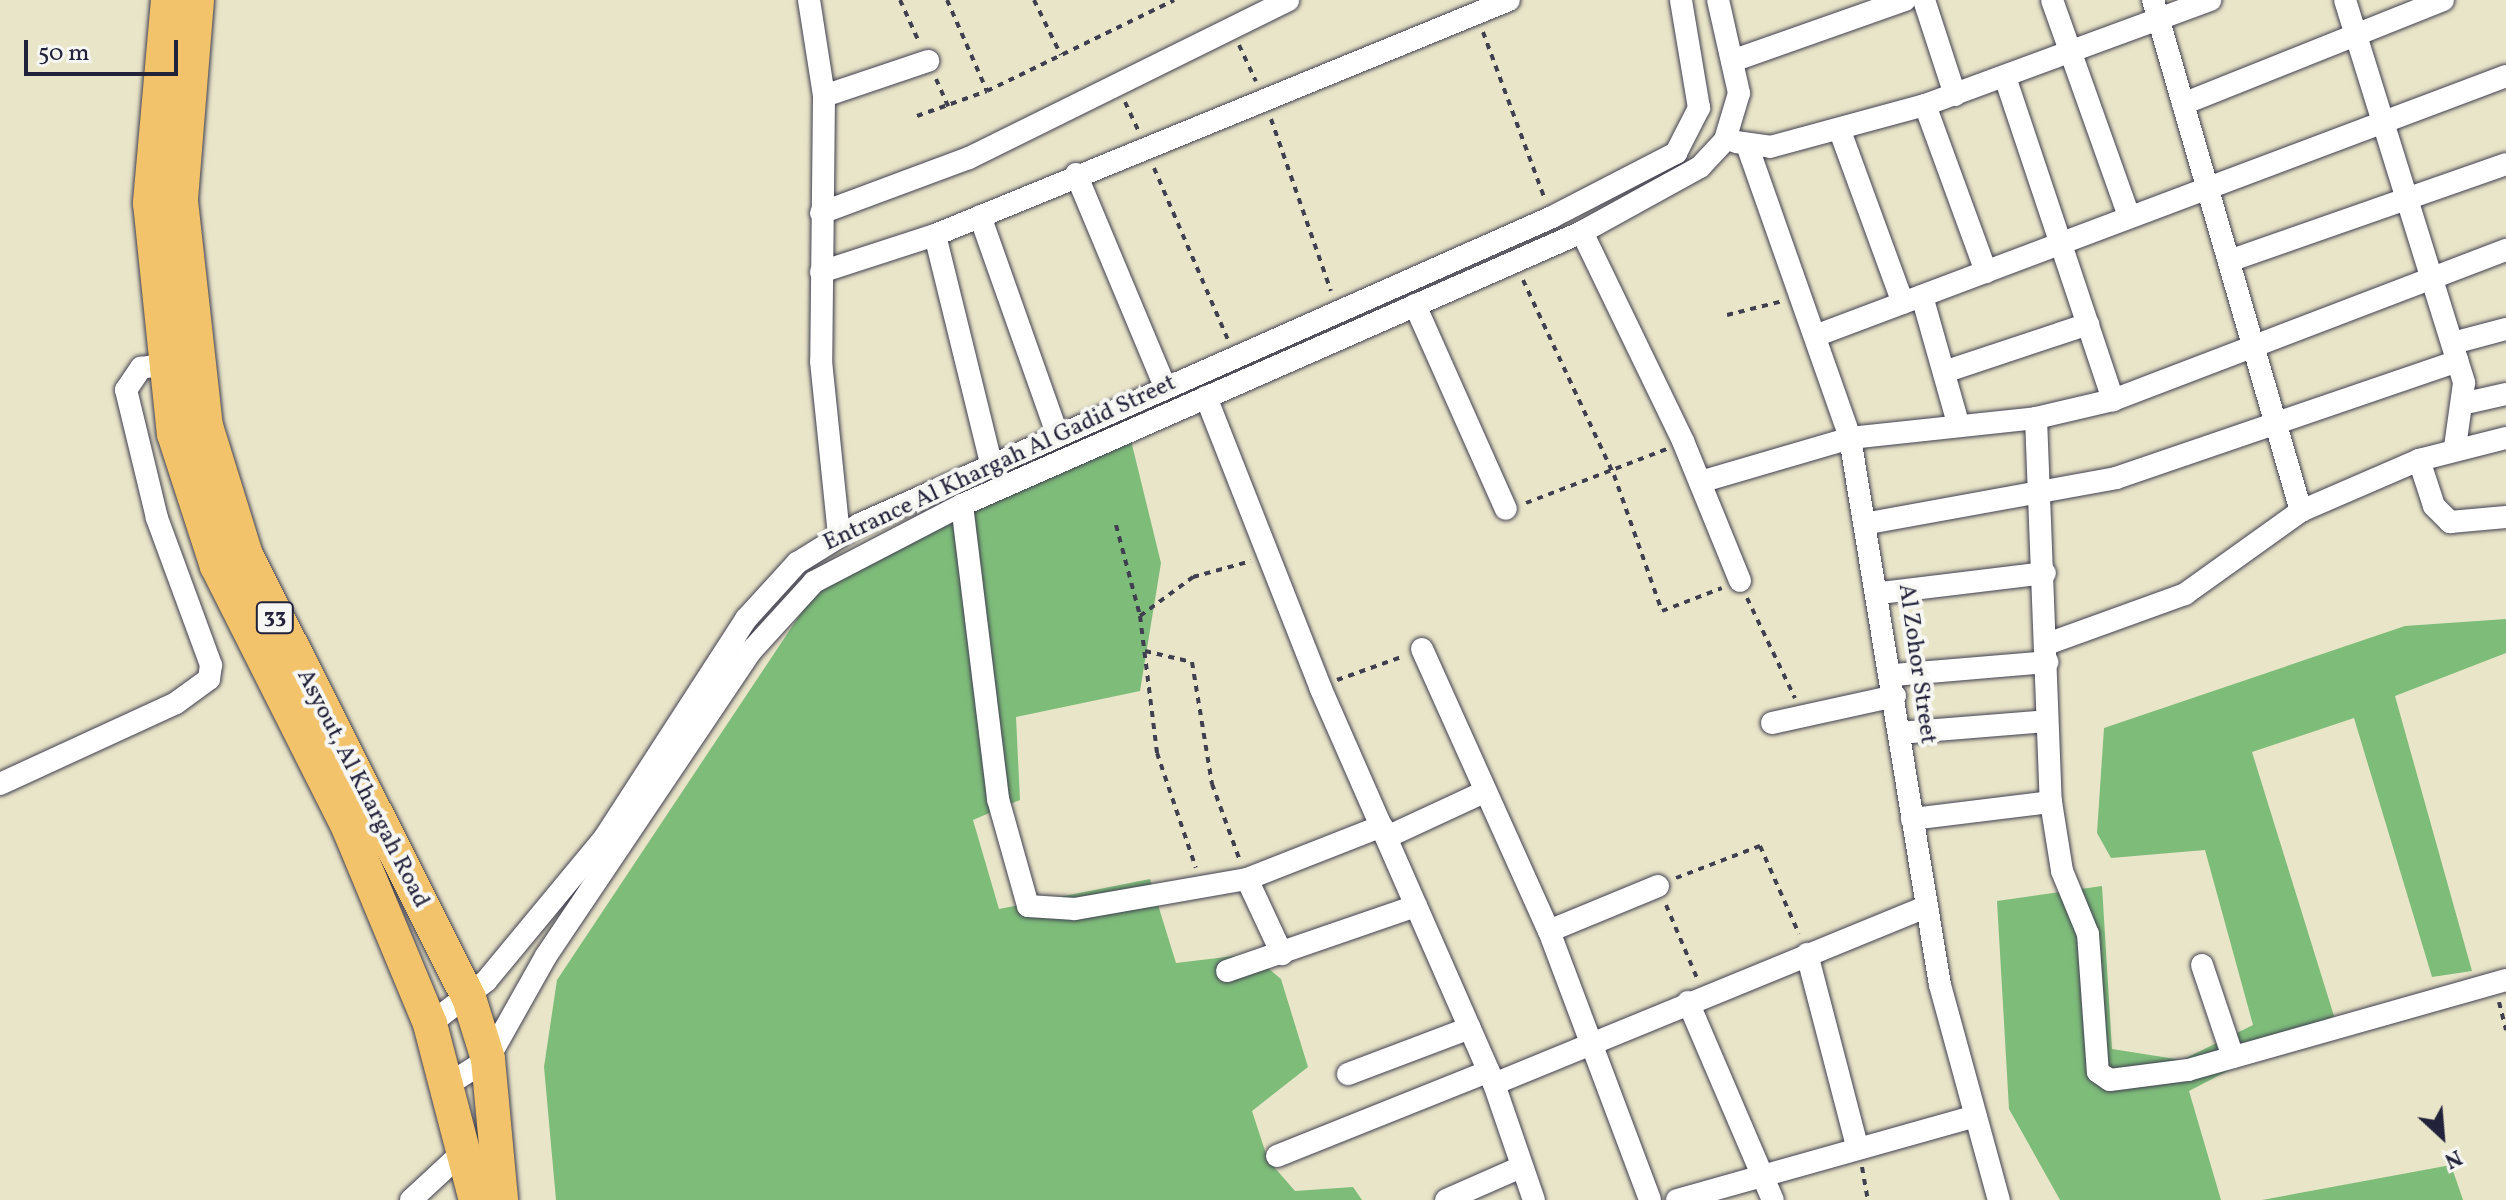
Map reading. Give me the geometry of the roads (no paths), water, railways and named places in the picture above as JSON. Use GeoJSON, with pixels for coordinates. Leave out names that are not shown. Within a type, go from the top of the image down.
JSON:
{"type":"FeatureCollection","features":[{"type":"Feature","properties":{"kind":"highway","name":"Asyout, Al Khargah Road"},"geometry":{"type":"LineString","coordinates":[[168,0],[150,203],[179,362],[206,426],[246,555],[469,998],[488,1059],[501,1200]]}},
{"type":"Feature","properties":{"kind":"highway","name":"Asyout, Al Khargah Road"},"geometry":{"type":"LineString","coordinates":[[197,0],[181,201],[179,362],[174,434],[217,566],[349,829],[430,1024],[466,1149],[476,1200]]}},
{"type":"Feature","properties":{"kind":"street"},"geometry":{"type":"LineString","coordinates":[[821,213],[969,158],[1288,0]]}},
{"type":"Feature","properties":{"kind":"street"},"geometry":{"type":"LineString","coordinates":[[821,272],[935,235],[1144,144],[1509,0]]}},
{"type":"Feature","properties":{"kind":"street"},"geometry":{"type":"LineString","coordinates":[[1681,0],[1697,88],[1695,129],[1736,142],[1840,131],[2005,77],[2070,52],[2156,10],[2210,0]]}},
{"type":"Feature","properties":{"kind":"street"},"geometry":{"type":"LineString","coordinates":[[1718,0],[1739,93],[1736,142]]}},
{"type":"Feature","properties":{"kind":"street"},"geometry":{"type":"LineString","coordinates":[[1732,61],[1905,0]]}},
{"type":"Feature","properties":{"kind":"street"},"geometry":{"type":"LineString","coordinates":[[1924,0],[1955,95]]}},
{"type":"Feature","properties":{"kind":"street"},"geometry":{"type":"LineString","coordinates":[[2052,0],[2129,216]]}},
{"type":"Feature","properties":{"kind":"street"},"geometry":{"type":"LineString","coordinates":[[2345,0],[2456,352],[2466,403],[2455,447]]}},
{"type":"Feature","properties":{"kind":"street"},"geometry":{"type":"LineString","coordinates":[[2183,104],[2443,0]]}},
{"type":"Feature","properties":{"kind":"street"},"geometry":{"type":"LineString","coordinates":[[811,1],[824,96],[821,272],[826,456],[839,534]]}},
{"type":"Feature","properties":{"kind":"street"},"geometry":{"type":"LineString","coordinates":[[2156,10],[2301,511]]}},
{"type":"Feature","properties":{"kind":"street"},"geometry":{"type":"LineString","coordinates":[[824,96],[928,61]]}},
{"type":"Feature","properties":{"kind":"street"},"geometry":{"type":"LineString","coordinates":[[1815,336],[2506,76]]}},
{"type":"Feature","properties":{"kind":"street"},"geometry":{"type":"LineString","coordinates":[[2005,77],[2113,400]]}},
{"type":"Feature","properties":{"kind":"street"},"geometry":{"type":"LineString","coordinates":[[1925,105],[1986,272]]}},
{"type":"Feature","properties":{"kind":"street","name":"Entrance Al Khargah Al Gadid Street"},"geometry":{"type":"LineString","coordinates":[[430,1024],[469,998],[563,890],[639,790],[746,619],[797,563],[839,534],[991,463],[1552,217],[1676,153],[1695,129]]}},
{"type":"Feature","properties":{"kind":"street"},"geometry":{"type":"LineString","coordinates":[[1840,131],[1944,372],[1958,423]]}},
{"type":"Feature","properties":{"kind":"street","name":"Entrance Al Khargah Al Gadid Street"},"geometry":{"type":"LineString","coordinates":[[449,1084],[488,1059],[583,904],[791,602],[839,564],[962,505],[1582,232],[1700,167],[1736,142]]}},
{"type":"Feature","properties":{"kind":"street","name":"Al Zohor Street"},"geometry":{"type":"LineString","coordinates":[[1736,142],[1800,297],[1850,438],[1869,523],[1927,906],[1975,1116],[1999,1200]]}},
{"type":"Feature","properties":{"kind":"street"},"geometry":{"type":"LineString","coordinates":[[2229,261],[2506,164]]}},
{"type":"Feature","properties":{"kind":"street"},"geometry":{"type":"LineString","coordinates":[[1076,174],[1165,387]]}},
{"type":"Feature","properties":{"kind":"street"},"geometry":{"type":"LineString","coordinates":[[980,216],[1057,434]]}},
{"type":"Feature","properties":{"kind":"street"},"geometry":{"type":"LineString","coordinates":[[1582,232],[1683,441],[1740,581]]}},
{"type":"Feature","properties":{"kind":"street"},"geometry":{"type":"LineString","coordinates":[[935,235],[991,463]]}},
{"type":"Feature","properties":{"kind":"street"},"geometry":{"type":"LineString","coordinates":[[1700,482],[1850,438],[1958,423],[2036,418],[2113,400],[2506,250]]}},
{"type":"Feature","properties":{"kind":"street"},"geometry":{"type":"LineString","coordinates":[[1415,305],[1506,509]]}},
{"type":"Feature","properties":{"kind":"street"},"geometry":{"type":"LineString","coordinates":[[1944,372],[2088,324]]}},
{"type":"Feature","properties":{"kind":"street"},"geometry":{"type":"LineString","coordinates":[[1869,523],[2116,478],[2277,427],[2506,329]]}},
{"type":"Feature","properties":{"kind":"street"},"geometry":{"type":"LineString","coordinates":[[0,784],[176,703],[209,679],[211,665],[157,518],[126,390],[132,374],[179,362]]}},
{"type":"Feature","properties":{"kind":"street"},"geometry":{"type":"LineString","coordinates":[[2466,403],[2506,394]]}},
{"type":"Feature","properties":{"kind":"street"},"geometry":{"type":"LineString","coordinates":[[1206,397],[1266,557],[1320,687],[1492,1077],[1534,1200]]}},
{"type":"Feature","properties":{"kind":"street"},"geometry":{"type":"LineString","coordinates":[[2036,418],[2045,573],[2051,802],[2062,871],[2088,934],[2098,1072],[2110,1080],[2148,1077],[2233,1057],[2500,982]]}},
{"type":"Feature","properties":{"kind":"street"},"geometry":{"type":"LineString","coordinates":[[1772,723],[1894,685],[2047,653],[2185,594],[2301,511],[2455,447],[2506,438]]}},
{"type":"Feature","properties":{"kind":"street"},"geometry":{"type":"LineString","coordinates":[[2419,460],[2434,506],[2450,522],[2506,517]]}},
{"type":"Feature","properties":{"kind":"street"},"geometry":{"type":"LineString","coordinates":[[962,505],[996,784],[1023,900],[1032,909],[1075,909],[1247,879],[1385,832],[1484,792]]}},
{"type":"Feature","properties":{"kind":"street"},"geometry":{"type":"LineString","coordinates":[[1880,593],[2045,573]]}},
{"type":"Feature","properties":{"kind":"street"},"geometry":{"type":"LineString","coordinates":[[1422,649],[1549,931],[1650,1200]]}},
{"type":"Feature","properties":{"kind":"street"},"geometry":{"type":"LineString","coordinates":[[1899,733],[2047,721]]}},
{"type":"Feature","properties":{"kind":"street"},"geometry":{"type":"LineString","coordinates":[[1912,819],[2051,802]]}},
{"type":"Feature","properties":{"kind":"street"},"geometry":{"type":"LineString","coordinates":[[1247,879],[1282,954]]}},
{"type":"Feature","properties":{"kind":"street"},"geometry":{"type":"LineString","coordinates":[[1549,931],[1658,886]]}},
{"type":"Feature","properties":{"kind":"street"},"geometry":{"type":"LineString","coordinates":[[563,890],[583,904]]}},
{"type":"Feature","properties":{"kind":"street"},"geometry":{"type":"LineString","coordinates":[[1227,971],[1416,906]]}},
{"type":"Feature","properties":{"kind":"street"},"geometry":{"type":"LineString","coordinates":[[1277,1156],[1492,1077],[1592,1045],[1696,998],[1927,906]]}},
{"type":"Feature","properties":{"kind":"street"},"geometry":{"type":"LineString","coordinates":[[1807,954],[1857,1146]]}},
{"type":"Feature","properties":{"kind":"street"},"geometry":{"type":"LineString","coordinates":[[2202,965],[2233,1057]]}},
{"type":"Feature","properties":{"kind":"street"},"geometry":{"type":"LineString","coordinates":[[1696,998],[1773,1200]]}},
{"type":"Feature","properties":{"kind":"street"},"geometry":{"type":"LineString","coordinates":[[1348,1074],[1470,1028]]}},
{"type":"Feature","properties":{"kind":"street"},"geometry":{"type":"LineString","coordinates":[[1677,1200],[1762,1171],[1975,1116]]}},
{"type":"Feature","properties":{"kind":"street"},"geometry":{"type":"LineString","coordinates":[[411,1200],[466,1149]]}},
{"type":"Feature","properties":{"kind":"street"},"geometry":{"type":"LineString","coordinates":[[1446,1200],[1521,1167]]}}]}
